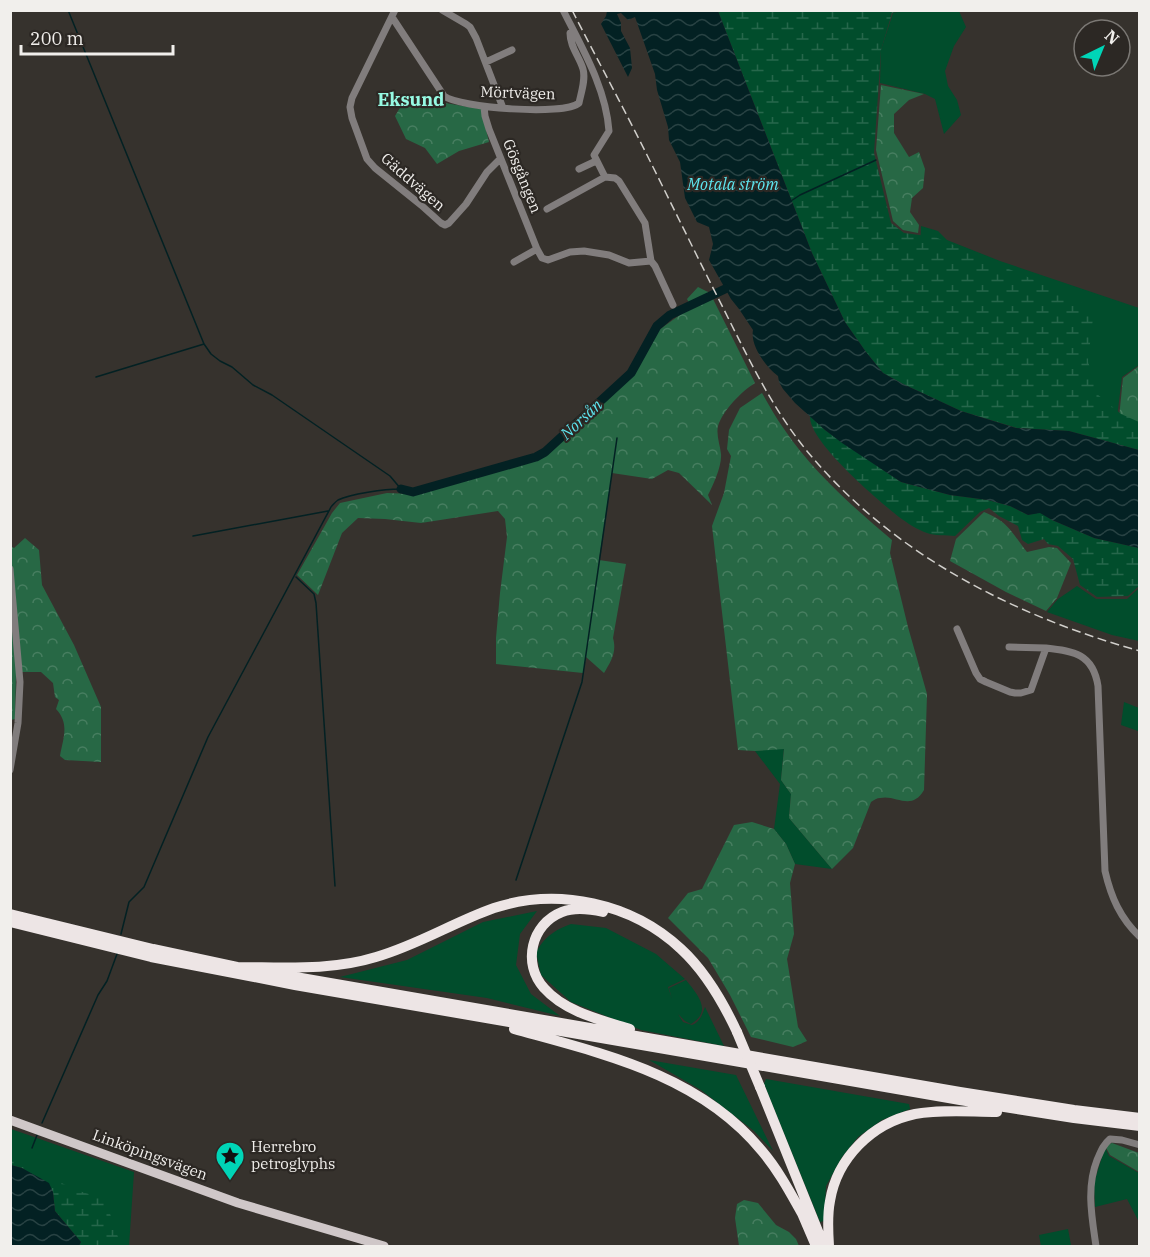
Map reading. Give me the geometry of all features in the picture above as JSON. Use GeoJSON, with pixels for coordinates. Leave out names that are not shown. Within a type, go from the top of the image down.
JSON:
{"type":"FeatureCollection","features":[{"type":"Feature","properties":{"kind":"highway"},"geometry":{"type":"LineString","coordinates":[[236,966],[344,965],[375,958],[405,948],[476,916],[513,903],[556,899],[580,900],[633,916],[652,927],[689,957],[707,979],[724,1007],[824,1246]]}},
{"type":"Feature","properties":{"kind":"highway"},"geometry":{"type":"LineString","coordinates":[[670,1042],[572,1008],[542,987],[536,978],[531,951],[544,924],[562,912],[584,909],[606,913],[643,929],[666,945],[694,972],[734,1033]]}},
{"type":"Feature","properties":{"kind":"highway"},"geometry":{"type":"LineString","coordinates":[[10,914],[153,950],[236,966],[960,1092],[1140,1118]]}},
{"type":"Feature","properties":{"kind":"highway"},"geometry":{"type":"LineString","coordinates":[[10,922],[151,957],[441,1010],[1037,1113],[1140,1126]]}},
{"type":"Feature","properties":{"kind":"highway"},"geometry":{"type":"LineString","coordinates":[[441,1010],[594,1051],[646,1069],[684,1086],[718,1108],[748,1134],[773,1165],[804,1217]]}},
{"type":"Feature","properties":{"kind":"highway"},"geometry":{"type":"LineString","coordinates":[[757,1087],[816,1246]]}},
{"type":"Feature","properties":{"kind":"highway"},"geometry":{"type":"LineString","coordinates":[[829,1246],[828,1210],[836,1178],[852,1152],[874,1131],[896,1119],[917,1114],[948,1111],[1037,1113]]}},
{"type":"Feature","properties":{"kind":"main road","name":"Linköpingsvägen"},"geometry":{"type":"LineString","coordinates":[[10,1120],[238,1203],[384,1246]]}},
{"type":"Feature","properties":{"kind":"street"},"geometry":{"type":"LineString","coordinates":[[442,10],[470,27],[503,108]]}},
{"type":"Feature","properties":{"kind":"street"},"geometry":{"type":"LineString","coordinates":[[563,10],[601,93],[609,131],[594,155],[605,177]]}},
{"type":"Feature","properties":{"kind":"street","name":"Mörtvägen"},"geometry":{"type":"LineString","coordinates":[[393,14],[439,91],[450,100],[484,107],[539,109],[573,107],[579,103],[584,73],[570,38],[573,30]]}},
{"type":"Feature","properties":{"kind":"street","name":"Gäddvägen"},"geometry":{"type":"LineString","coordinates":[[393,14],[352,98],[350,107],[367,159],[441,224],[445,225],[466,204],[487,172],[500,159]]}},
{"type":"Feature","properties":{"kind":"street"},"geometry":{"type":"LineString","coordinates":[[486,62],[512,50]]}},
{"type":"Feature","properties":{"kind":"street","name":"Gösgången"},"geometry":{"type":"LineString","coordinates":[[484,107],[500,159],[538,251]]}},
{"type":"Feature","properties":{"kind":"street"},"geometry":{"type":"LineString","coordinates":[[579,169],[596,161]]}},
{"type":"Feature","properties":{"kind":"street"},"geometry":{"type":"LineString","coordinates":[[547,208],[605,177],[619,181],[645,223],[651,261],[673,305]]}},
{"type":"Feature","properties":{"kind":"street"},"geometry":{"type":"LineString","coordinates":[[514,262],[538,251],[544,260],[570,252],[584,251],[609,255],[629,263],[651,261]]}},
{"type":"Feature","properties":{"kind":"street"},"geometry":{"type":"LineString","coordinates":[[10,569],[20,682],[18,723],[10,770]]}},
{"type":"Feature","properties":{"kind":"street"},"geometry":{"type":"LineString","coordinates":[[957,629],[980,679],[1015,693],[1031,690],[1046,648]]}},
{"type":"Feature","properties":{"kind":"street"},"geometry":{"type":"LineString","coordinates":[[1009,647],[1046,648],[1077,653],[1092,666],[1096,674],[1105,871],[1115,905],[1128,926],[1140,937]]}},
{"type":"Feature","properties":{"kind":"street"},"geometry":{"type":"LineString","coordinates":[[1096,1246],[1091,1210],[1091,1183],[1104,1144],[1110,1139],[1140,1145]]}},
{"type":"Feature","properties":{"kind":"green space"},"geometry":{"type":"Polygon","coordinates":[[[905,10],[959,11],[966,27],[954,46],[945,71],[948,86],[957,100],[961,115],[944,134],[935,99],[925,94],[880,83],[881,50],[893,13],[905,10]]]}},
{"type":"Feature","properties":{"kind":"green space"},"geometry":{"type":"Polygon","coordinates":[[[718,11],[902,11],[892,13],[881,50],[874,153],[891,223],[904,233],[935,237],[1039,282],[1094,309],[1088,361],[1097,394],[1121,414],[1139,422],[1139,450],[1069,431],[1017,428],[961,411],[883,373],[845,322],[812,253],[718,11]]]}},
{"type":"Feature","properties":{"kind":"green space"},"geometry":{"type":"Polygon","coordinates":[[[881,85],[924,94],[909,100],[894,114],[894,133],[909,157],[919,152],[925,169],[923,188],[912,198],[910,212],[919,225],[918,233],[903,230],[893,221],[876,150],[881,85]]]}},
{"type":"Feature","properties":{"kind":"green space"},"geometry":{"type":"Polygon","coordinates":[[[437,97],[445,103],[481,109],[489,142],[459,151],[437,164],[425,148],[406,139],[395,116],[401,106],[437,97]]]}},
{"type":"Feature","properties":{"kind":"green space"},"geometry":{"type":"Polygon","coordinates":[[[921,226],[938,231],[947,240],[1000,261],[1139,308],[1139,365],[1122,377],[1117,417],[920,255],[921,226]]]}},
{"type":"Feature","properties":{"kind":"green space"},"geometry":{"type":"Polygon","coordinates":[[[698,287],[710,293],[755,383],[733,401],[720,420],[717,433],[721,459],[708,495],[712,505],[679,473],[668,470],[652,479],[612,473],[599,560],[626,564],[613,638],[614,652],[604,673],[586,657],[583,673],[496,664],[496,638],[507,537],[505,519],[498,511],[421,523],[358,518],[342,533],[318,595],[297,575],[340,503],[387,493],[413,494],[529,462],[548,454],[632,376],[656,332],[691,307],[687,299],[698,287]]]}},
{"type":"Feature","properties":{"kind":"green space"},"geometry":{"type":"Polygon","coordinates":[[[1139,366],[1139,427],[1119,418],[1123,378],[1139,366]]]}},
{"type":"Feature","properties":{"kind":"green space"},"geometry":{"type":"Polygon","coordinates":[[[762,393],[781,425],[808,460],[848,502],[892,540],[890,553],[927,694],[924,790],[914,800],[903,801],[886,797],[871,802],[853,848],[832,869],[789,818],[791,794],[781,780],[784,749],[738,750],[712,526],[724,493],[731,456],[727,449],[729,430],[740,408],[762,393]]]}},
{"type":"Feature","properties":{"kind":"green space"},"geometry":{"type":"Polygon","coordinates":[[[810,416],[825,430],[901,482],[950,495],[988,500],[1010,506],[1028,515],[1040,512],[1052,520],[1094,538],[1139,548],[1139,586],[1128,596],[1097,597],[1080,585],[1073,559],[1058,546],[1048,544],[1044,539],[1028,544],[1022,540],[1018,526],[989,508],[980,512],[955,536],[930,534],[916,528],[889,509],[846,470],[820,440],[812,427],[810,416]]]}},
{"type":"Feature","properties":{"kind":"green space"},"geometry":{"type":"Polygon","coordinates":[[[984,512],[1004,524],[1027,552],[1049,547],[1057,548],[1071,563],[1057,598],[1046,611],[950,561],[956,539],[984,512]]]}},
{"type":"Feature","properties":{"kind":"green space"},"geometry":{"type":"Polygon","coordinates":[[[25,538],[39,550],[42,585],[74,645],[101,707],[101,762],[65,760],[60,756],[64,726],[56,709],[59,700],[55,697],[53,683],[41,672],[16,672],[15,719],[11,720],[10,546],[14,548],[25,538]]]}},
{"type":"Feature","properties":{"kind":"green space"},"geometry":{"type":"Polygon","coordinates":[[[1077,586],[1096,599],[1127,599],[1139,588],[1139,641],[1112,635],[1047,612],[1058,599],[1077,586]]]}},
{"type":"Feature","properties":{"kind":"green space"},"geometry":{"type":"Polygon","coordinates":[[[1124,702],[1139,708],[1139,734],[1138,731],[1121,725],[1124,702]]]}},
{"type":"Feature","properties":{"kind":"green space"},"geometry":{"type":"Polygon","coordinates":[[[784,748],[781,780],[791,794],[789,818],[832,869],[795,864],[786,844],[774,829],[780,784],[755,751],[784,748]]]}},
{"type":"Feature","properties":{"kind":"green space"},"geometry":{"type":"Polygon","coordinates":[[[752,822],[774,829],[786,844],[795,864],[790,883],[794,934],[787,959],[798,1027],[807,1041],[793,1047],[751,1037],[708,958],[668,918],[688,893],[702,889],[734,825],[752,822]]]}},
{"type":"Feature","properties":{"kind":"green space"},"geometry":{"type":"Polygon","coordinates":[[[537,911],[520,934],[516,965],[531,994],[560,1016],[487,998],[340,977],[407,960],[483,922],[537,911]]]}},
{"type":"Feature","properties":{"kind":"green space"},"geometry":{"type":"Polygon","coordinates":[[[571,924],[606,928],[656,954],[685,979],[668,987],[672,999],[669,988],[686,980],[701,1002],[701,1014],[698,1019],[691,1024],[678,1014],[683,1022],[692,1025],[695,1024],[700,1018],[705,1007],[724,1046],[641,1030],[571,1002],[541,975],[536,952],[550,935],[571,924]]]}},
{"type":"Feature","properties":{"kind":"green space"},"geometry":{"type":"Polygon","coordinates":[[[649,1060],[736,1075],[773,1151],[754,1131],[701,1090],[649,1060]]]}},
{"type":"Feature","properties":{"kind":"green space"},"geometry":{"type":"Polygon","coordinates":[[[766,1079],[909,1104],[910,1109],[882,1120],[858,1137],[842,1157],[826,1186],[824,1221],[820,1222],[764,1084],[766,1079]]]}},
{"type":"Feature","properties":{"kind":"green space"},"geometry":{"type":"Polygon","coordinates":[[[11,1129],[134,1172],[129,1246],[114,1246],[92,1200],[11,1162],[11,1129]]]}},
{"type":"Feature","properties":{"kind":"green space"},"geometry":{"type":"Polygon","coordinates":[[[1112,1143],[1139,1153],[1139,1172],[1110,1155],[1105,1146],[1112,1143]]]}},
{"type":"Feature","properties":{"kind":"green space"},"geometry":{"type":"Polygon","coordinates":[[[1105,1147],[1109,1156],[1139,1173],[1139,1222],[1127,1199],[1095,1207],[1094,1183],[1105,1147]]]}},
{"type":"Feature","properties":{"kind":"green space"},"geometry":{"type":"Polygon","coordinates":[[[11,1160],[79,1191],[105,1199],[121,1246],[79,1246],[81,1242],[55,1211],[53,1192],[22,1168],[11,1165],[11,1160]]]}},
{"type":"Feature","properties":{"kind":"green space"},"geometry":{"type":"Polygon","coordinates":[[[744,1200],[758,1203],[776,1225],[796,1239],[799,1246],[739,1246],[735,1218],[737,1204],[744,1200]]]}},
{"type":"Feature","properties":{"kind":"green space"},"geometry":{"type":"Polygon","coordinates":[[[1068,1229],[1071,1245],[1041,1246],[1039,1235],[1068,1229]]]}},
{"type":"Feature","properties":{"kind":"water","name":"Motala ström"},"geometry":{"type":"Polygon","coordinates":[[[607,11],[718,11],[812,253],[845,322],[866,352],[883,373],[961,411],[1016,428],[1069,431],[1139,450],[1139,548],[1094,538],[1040,513],[1028,515],[1010,506],[988,500],[950,495],[901,482],[842,443],[795,403],[783,389],[778,376],[760,356],[754,343],[753,330],[731,299],[709,260],[713,244],[709,227],[697,222],[685,198],[680,162],[669,140],[655,74],[635,17],[628,20],[621,13],[617,14],[621,23],[621,31],[630,48],[632,68],[628,77],[601,24],[607,11]]]}},
{"type":"Feature","properties":{"kind":"water"},"geometry":{"type":"Polygon","coordinates":[[[11,1165],[22,1168],[49,1183],[53,1192],[55,1211],[81,1242],[79,1246],[11,1246],[11,1165]]]}},
{"type":"Feature","properties":{"kind":"waterway"},"geometry":{"type":"LineString","coordinates":[[68,10],[204,344],[220,361],[390,476],[401,489]]}},
{"type":"Feature","properties":{"kind":"waterway"},"geometry":{"type":"LineString","coordinates":[[791,201],[876,160]]}},
{"type":"Feature","properties":{"kind":"waterway","name":"Norsån"},"geometry":{"type":"LineString","coordinates":[[401,489],[413,492],[536,457],[545,452],[631,373],[657,326],[670,315],[725,289]]}},
{"type":"Feature","properties":{"kind":"waterway"},"geometry":{"type":"LineString","coordinates":[[96,377],[204,344]]}},
{"type":"Feature","properties":{"kind":"waterway"},"geometry":{"type":"LineString","coordinates":[[516,880],[582,682],[617,438]]}},
{"type":"Feature","properties":{"kind":"waterway"},"geometry":{"type":"LineString","coordinates":[[121,934],[129,902],[144,887],[208,737],[331,507],[338,500],[351,496],[400,489]]}},
{"type":"Feature","properties":{"kind":"waterway"},"geometry":{"type":"LineString","coordinates":[[193,536],[328,511]]}},
{"type":"Feature","properties":{"kind":"waterway"},"geometry":{"type":"LineString","coordinates":[[296,577],[314,594],[316,603],[335,886]]}},
{"type":"Feature","properties":{"kind":"waterway"},"geometry":{"type":"LineString","coordinates":[[42,1123],[98,995],[107,981],[117,954]]}},
{"type":"Feature","properties":{"kind":"waterway"},"geometry":{"type":"LineString","coordinates":[[32,1148],[37,1135]]}},
{"type":"Feature","properties":{"kind":"railway"},"geometry":{"type":"LineString","coordinates":[[572,10],[757,374],[782,417],[812,457],[845,492],[881,524],[920,553],[961,578],[1004,601],[1049,620],[1140,651]]}},
{"type":"Feature","properties":{"kind":"place","name":"Herrebro petroglyphs"},"geometry":{"type":"Point","coordinates":[230,1182]}},
{"type":"Feature","properties":{"kind":"district","name":"Eksund"},"geometry":{"type":"Point","coordinates":[411,100]}}]}
